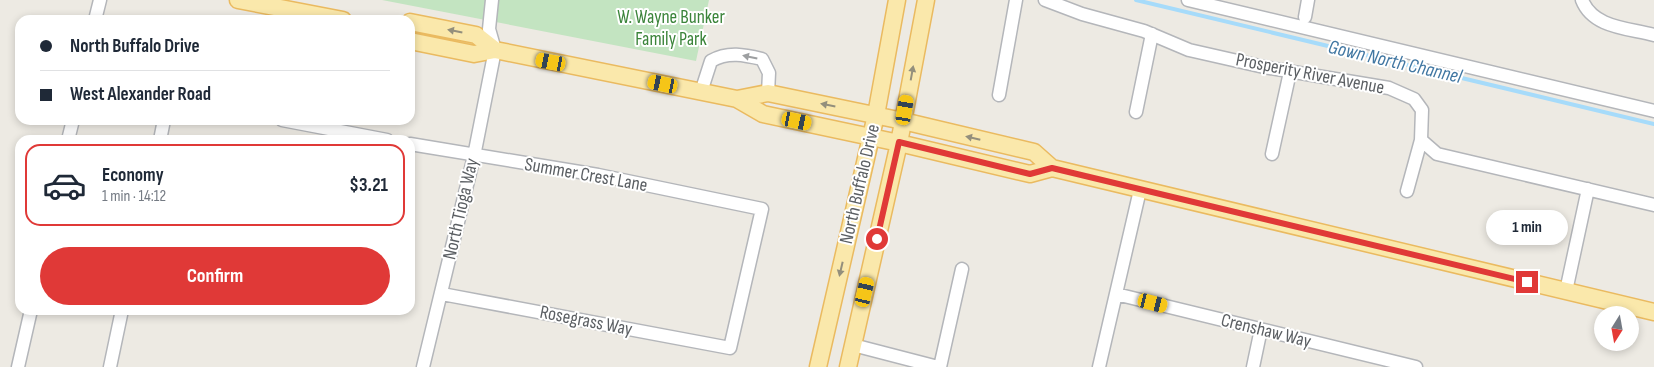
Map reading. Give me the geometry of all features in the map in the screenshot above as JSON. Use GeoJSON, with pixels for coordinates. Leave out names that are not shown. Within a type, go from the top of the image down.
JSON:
{"type":"FeatureCollection","features":[{"type":"Feature","properties":{"kind":"main road"},"geometry":{"type":"LineString","coordinates":[[238,0],[317,15]]}},
{"type":"Feature","properties":{"kind":"main road","name":"North Buffalo Drive"},"geometry":{"type":"LineString","coordinates":[[818,367],[876,115],[897,0]]}},
{"type":"Feature","properties":{"kind":"main road","name":"North Buffalo Drive"},"geometry":{"type":"LineString","coordinates":[[848,367],[904,121],[926,0]]}},
{"type":"Feature","properties":{"kind":"main road"},"geometry":{"type":"LineString","coordinates":[[415,23],[476,35],[495,50]]}},
{"type":"Feature","properties":{"kind":"main road"},"geometry":{"type":"LineString","coordinates":[[415,42],[474,54],[495,50],[737,99],[763,114],[899,142],[1030,174],[1052,168]]}},
{"type":"Feature","properties":{"kind":"main road"},"geometry":{"type":"LineString","coordinates":[[737,99],[768,94],[904,121],[1034,152],[1052,168],[1654,312]]}},
{"type":"Feature","properties":{"kind":"street"},"geometry":{"type":"LineString","coordinates":[[96,15],[100,0]]}},
{"type":"Feature","properties":{"kind":"street"},"geometry":{"type":"LineString","coordinates":[[492,0],[489,29],[495,50]]}},
{"type":"Feature","properties":{"kind":"street"},"geometry":{"type":"LineString","coordinates":[[999,95],[1016,0]]}},
{"type":"Feature","properties":{"kind":"street","name":"Prosperity River Avenue"},"geometry":{"type":"LineString","coordinates":[[1046,0],[1082,14],[1152,34],[1189,50],[1290,72],[1388,88],[1414,99],[1422,110],[1421,140],[1407,191]]}},
{"type":"Feature","properties":{"kind":"street"},"geometry":{"type":"LineString","coordinates":[[1188,0],[1654,110]]}},
{"type":"Feature","properties":{"kind":"street"},"geometry":{"type":"LineString","coordinates":[[1305,17],[1308,0]]}},
{"type":"Feature","properties":{"kind":"street"},"geometry":{"type":"LineString","coordinates":[[1584,5],[1599,21],[1654,35]]}},
{"type":"Feature","properties":{"kind":"street"},"geometry":{"type":"LineString","coordinates":[[1136,112],[1152,34]]}},
{"type":"Feature","properties":{"kind":"street","name":"North Tioga Way"},"geometry":{"type":"LineString","coordinates":[[423,367],[474,156],[495,50]]}},
{"type":"Feature","properties":{"kind":"street"},"geometry":{"type":"LineString","coordinates":[[701,92],[711,61],[722,55],[746,55],[762,60],[769,73],[768,94]]}},
{"type":"Feature","properties":{"kind":"street"},"geometry":{"type":"LineString","coordinates":[[1272,154],[1290,72]]}},
{"type":"Feature","properties":{"kind":"street"},"geometry":{"type":"LineString","coordinates":[[308,125],[361,135]]}},
{"type":"Feature","properties":{"kind":"street"},"geometry":{"type":"LineString","coordinates":[[1421,140],[1437,154],[1654,205]]}},
{"type":"Feature","properties":{"kind":"street","name":"Summer Crest Lane"},"geometry":{"type":"LineString","coordinates":[[415,145],[598,175],[762,209],[730,348]]}},
{"type":"Feature","properties":{"kind":"street"},"geometry":{"type":"LineString","coordinates":[[1099,367],[1140,190]]}},
{"type":"Feature","properties":{"kind":"street"},"geometry":{"type":"LineString","coordinates":[[1566,291],[1588,190]]}},
{"type":"Feature","properties":{"kind":"street"},"geometry":{"type":"LineString","coordinates":[[853,345],[939,367],[962,269]]}},
{"type":"Feature","properties":{"kind":"street","name":"Rosegrass Way"},"geometry":{"type":"LineString","coordinates":[[442,294],[730,348]]}},
{"type":"Feature","properties":{"kind":"street","name":"Crenshaw Way"},"geometry":{"type":"LineString","coordinates":[[1116,294],[1416,367]]}},
{"type":"Feature","properties":{"kind":"street"},"geometry":{"type":"LineString","coordinates":[[18,367],[29,315]]}},
{"type":"Feature","properties":{"kind":"street"},"geometry":{"type":"LineString","coordinates":[[110,367],[121,315]]}},
{"type":"Feature","properties":{"kind":"street"},"geometry":{"type":"LineString","coordinates":[[1253,367],[1261,329]]}},
{"type":"Feature","properties":{"kind":"green space","name":"W. Wayne Bunker Family Park"},"geometry":{"type":"Polygon","coordinates":[[[382,0],[709,0],[696,61],[382,0]]]}},
{"type":"Feature","properties":{"kind":"waterway","name":"Gown North Channel"},"geometry":{"type":"LineString","coordinates":[[1136,0],[1654,124]]}},
{"type":"Feature","properties":{"kind":"route"},"geometry":{"type":"LineString","coordinates":[[877,239],[899,142],[1030,174],[1052,168],[1527,282]]}}]}
